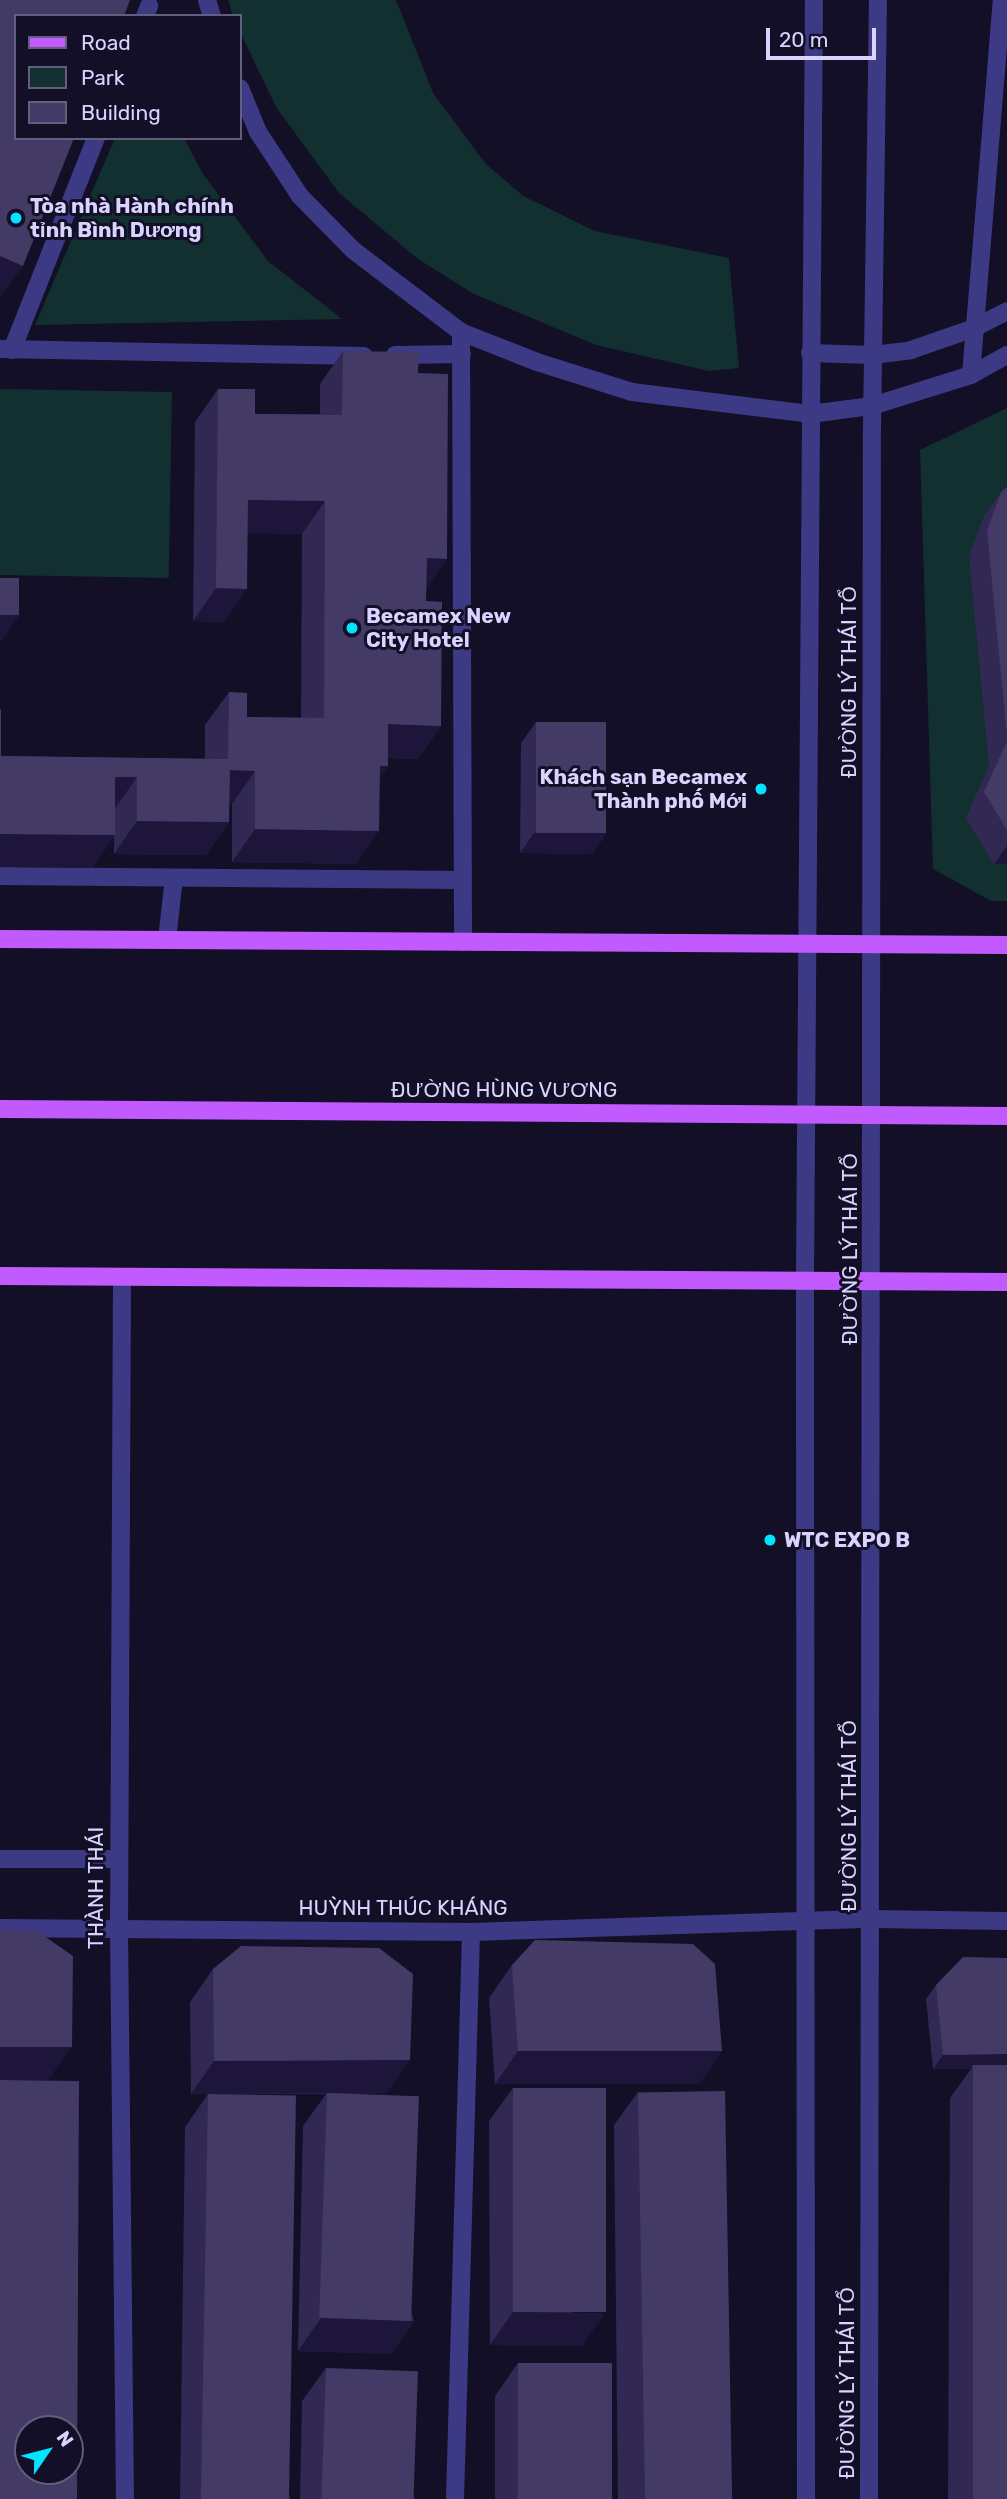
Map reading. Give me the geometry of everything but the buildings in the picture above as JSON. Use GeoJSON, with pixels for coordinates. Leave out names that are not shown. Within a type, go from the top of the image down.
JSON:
{"type":"FeatureCollection","features":[{"type":"Feature","properties":{"kind":"main road"},"geometry":{"type":"LineString","coordinates":[[0,939],[1007,945]]}},
{"type":"Feature","properties":{"kind":"main road","name":"ĐƯỜNG HÙNG VƯƠNG"},"geometry":{"type":"LineString","coordinates":[[0,1110],[1007,1116]]}},
{"type":"Feature","properties":{"kind":"main road"},"geometry":{"type":"LineString","coordinates":[[0,1276],[1007,1282]]}},
{"type":"Feature","properties":{"kind":"street","name":"ĐƯỜNG LÝ THÁI TỔ"},"geometry":{"type":"LineString","coordinates":[[806,2499],[805,1280],[810,944],[810,354],[814,0]]}},
{"type":"Feature","properties":{"kind":"street","name":"ĐƯỜNG LÝ THÁI TỔ"},"geometry":{"type":"LineString","coordinates":[[869,2499],[873,1281],[872,406],[878,0]]}},
{"type":"Feature","properties":{"kind":"street"},"geometry":{"type":"LineString","coordinates":[[971,375],[1002,0]]}},
{"type":"Feature","properties":{"kind":"street"},"geometry":{"type":"LineString","coordinates":[[242,93],[258,132],[300,196],[353,250],[461,332],[632,391],[810,414],[872,406],[971,375],[1007,355]]}},
{"type":"Feature","properties":{"kind":"street"},"geometry":{"type":"LineString","coordinates":[[95,140],[6,349],[301,356],[462,354]]}},
{"type":"Feature","properties":{"kind":"street"},"geometry":{"type":"LineString","coordinates":[[810,354],[873,355],[911,350],[974,328],[1007,311]]}},
{"type":"Feature","properties":{"kind":"street"},"geometry":{"type":"LineString","coordinates":[[461,332],[463,942]]}},
{"type":"Feature","properties":{"kind":"street"},"geometry":{"type":"LineString","coordinates":[[0,876],[463,880]]}},
{"type":"Feature","properties":{"kind":"street"},"geometry":{"type":"LineString","coordinates":[[167,940],[174,878]]}},
{"type":"Feature","properties":{"kind":"street","name":"THÀNH THÁI"},"geometry":{"type":"LineString","coordinates":[[122,1277],[119,1929],[125,2499]]}},
{"type":"Feature","properties":{"kind":"street"},"geometry":{"type":"LineString","coordinates":[[0,1859],[119,1859]]}},
{"type":"Feature","properties":{"kind":"street","name":"HUỲNH THÚC KHÁNG"},"geometry":{"type":"LineString","coordinates":[[0,1928],[471,1932],[871,1919],[1007,1921]]}},
{"type":"Feature","properties":{"kind":"street"},"geometry":{"type":"LineString","coordinates":[[455,2499],[471,1932]]}},
{"type":"Feature","properties":{"kind":"green space"},"geometry":{"type":"Polygon","coordinates":[[[228,0],[396,0],[433,93],[485,163],[523,196],[595,231],[729,258],[739,368],[709,371],[596,345],[474,294],[418,259],[339,193],[276,107],[242,36],[242,14],[232,14],[228,0]]]}},
{"type":"Feature","properties":{"kind":"green space"},"geometry":{"type":"Polygon","coordinates":[[[114,140],[185,140],[203,174],[268,261],[342,319],[35,325],[114,140]]]}},
{"type":"Feature","properties":{"kind":"green space"},"geometry":{"type":"Polygon","coordinates":[[[0,389],[172,392],[169,578],[0,575],[0,389]]]}},
{"type":"Feature","properties":{"kind":"green space"},"geometry":{"type":"Polygon","coordinates":[[[1007,408],[1007,901],[991,901],[933,869],[920,450],[1007,408]]]}},
{"type":"Feature","properties":{"kind":"place","name":"Tòa nhà Hành chính tỉnh Bình Dương"},"geometry":{"type":"Point","coordinates":[16,218]}},
{"type":"Feature","properties":{"kind":"place","name":"Becamex New City Hotel"},"geometry":{"type":"Point","coordinates":[352,628]}},
{"type":"Feature","properties":{"kind":"place","name":"Khách sạn Becamex Thành phố Mới"},"geometry":{"type":"Point","coordinates":[761,789]}},
{"type":"Feature","properties":{"kind":"place","name":"WTC EXPO B"},"geometry":{"type":"Point","coordinates":[770,1540]}}]}
